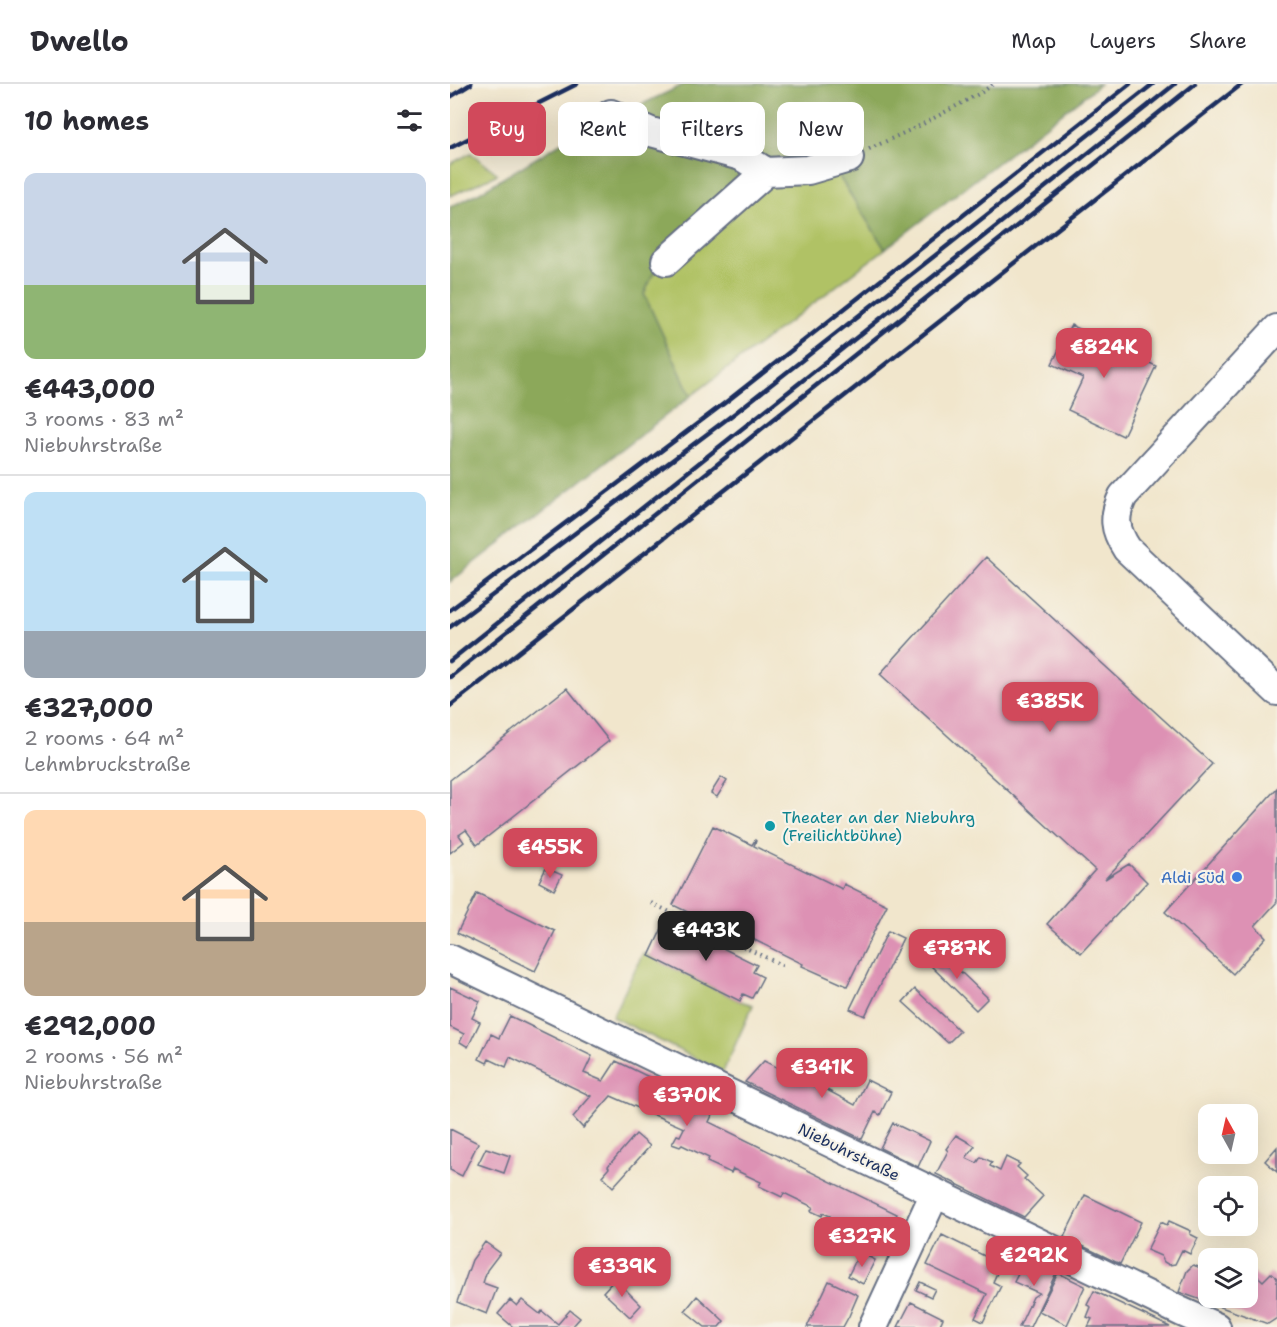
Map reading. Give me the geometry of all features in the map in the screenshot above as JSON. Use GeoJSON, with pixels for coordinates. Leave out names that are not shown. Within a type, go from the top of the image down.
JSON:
{"type":"FeatureCollection","features":[{"type":"Feature","properties":{"kind":"street"},"geometry":{"type":"LineString","coordinates":[[648,131],[741,156],[766,172],[808,170],[849,158]]}},
{"type":"Feature","properties":{"kind":"street"},"geometry":{"type":"LineString","coordinates":[[666,261],[766,172]]}},
{"type":"Feature","properties":{"kind":"street"},"geometry":{"type":"LineString","coordinates":[[1277,328],[1123,496],[1116,510],[1116,524],[1120,538],[1127,549],[1277,691]]}},
{"type":"Feature","properties":{"kind":"street","name":"Niebuhrstraße"},"geometry":{"type":"LineString","coordinates":[[450,959],[1216,1327]]}},
{"type":"Feature","properties":{"kind":"street"},"geometry":{"type":"LineString","coordinates":[[873,1327],[935,1193]]}},
{"type":"Feature","properties":{"kind":"path"},"geometry":{"type":"LineString","coordinates":[[849,158],[921,125],[993,84]]}},
{"type":"Feature","properties":{"kind":"path"},"geometry":{"type":"LineString","coordinates":[[651,903],[784,966]]}},
{"type":"Feature","properties":{"kind":"green space"},"geometry":{"type":"Polygon","coordinates":[[[685,84],[1100,84],[885,249],[828,159],[758,159],[667,244],[644,294],[691,396],[450,582],[450,207],[480,192],[539,156],[546,156],[546,152],[558,145],[558,156],[648,156],[647,102],[685,84]]]}},
{"type":"Feature","properties":{"kind":"green space"},"geometry":{"type":"Polygon","coordinates":[[[468,155],[475,156],[498,174],[450,196],[450,164],[468,155]]]}},
{"type":"Feature","properties":{"kind":"green space"},"geometry":{"type":"Polygon","coordinates":[[[758,159],[828,159],[885,249],[691,396],[644,294],[667,245],[758,159]]]}},
{"type":"Feature","properties":{"kind":"green space"},"geometry":{"type":"Polygon","coordinates":[[[643,953],[740,1001],[753,1005],[723,1072],[612,1017],[643,953]]]}},
{"type":"Feature","properties":{"kind":"building"},"geometry":{"type":"Polygon","coordinates":[[[1071,325],[1156,366],[1123,436],[1068,410],[1083,378],[1052,364],[1071,325]]]}},
{"type":"Feature","properties":{"kind":"building"},"geometry":{"type":"Polygon","coordinates":[[[986,557],[1212,764],[1105,879],[1129,864],[1147,882],[1081,953],[1047,924],[1095,870],[880,674],[986,557]]]}},
{"type":"Feature","properties":{"kind":"building"},"geometry":{"type":"Polygon","coordinates":[[[567,688],[609,741],[477,845],[466,830],[459,835],[464,842],[450,853],[450,780],[567,688]]]}},
{"type":"Feature","properties":{"kind":"building"},"geometry":{"type":"Polygon","coordinates":[[[721,777],[727,781],[717,797],[711,793],[721,777]]]}},
{"type":"Feature","properties":{"kind":"building","name":"Aldi Süd"},"geometry":{"type":"Polygon","coordinates":[[[1277,788],[1277,902],[1255,926],[1266,937],[1233,974],[1165,912],[1277,788]]]}},
{"type":"Feature","properties":{"kind":"building"},"geometry":{"type":"Polygon","coordinates":[[[713,826],[752,845],[755,840],[754,846],[842,889],[844,884],[887,905],[847,986],[802,966],[803,964],[704,915],[702,919],[673,905],[713,826]]]}},
{"type":"Feature","properties":{"kind":"building"},"geometry":{"type":"Polygon","coordinates":[[[546,868],[562,875],[554,890],[539,882],[546,868]]]}},
{"type":"Feature","properties":{"kind":"building"},"geometry":{"type":"Polygon","coordinates":[[[477,893],[555,931],[535,971],[457,933],[477,893]]]}},
{"type":"Feature","properties":{"kind":"building"},"geometry":{"type":"Polygon","coordinates":[[[666,920],[757,965],[753,972],[763,977],[752,998],[743,994],[740,1001],[649,956],[666,920]]]}},
{"type":"Feature","properties":{"kind":"building"},"geometry":{"type":"Polygon","coordinates":[[[888,931],[903,938],[865,1016],[850,1009],[888,931]]]}},
{"type":"Feature","properties":{"kind":"building"},"geometry":{"type":"Polygon","coordinates":[[[938,950],[988,998],[976,1010],[926,961],[938,950]]]}},
{"type":"Feature","properties":{"kind":"building"},"geometry":{"type":"Polygon","coordinates":[[[450,987],[480,1001],[472,1018],[480,1022],[468,1047],[460,1042],[464,1034],[450,1027],[450,987]]]}},
{"type":"Feature","properties":{"kind":"building"},"geometry":{"type":"Polygon","coordinates":[[[915,989],[960,1031],[948,1043],[903,1002],[915,989]]]}},
{"type":"Feature","properties":{"kind":"building"},"geometry":{"type":"Polygon","coordinates":[[[510,1016],[592,1056],[584,1073],[603,1081],[616,1061],[715,1109],[709,1122],[897,1214],[881,1247],[847,1230],[849,1225],[841,1221],[839,1225],[828,1220],[830,1216],[823,1213],[822,1216],[811,1211],[813,1207],[784,1193],[782,1197],[759,1186],[761,1182],[733,1169],[731,1173],[707,1162],[709,1158],[682,1145],[680,1147],[672,1144],[684,1128],[611,1096],[583,1128],[573,1117],[591,1096],[510,1057],[506,1067],[489,1059],[487,1063],[479,1059],[491,1034],[499,1038],[510,1016]]]}},
{"type":"Feature","properties":{"kind":"building"},"geometry":{"type":"Polygon","coordinates":[[[764,1061],[811,1084],[812,1082],[855,1105],[867,1080],[891,1092],[880,1115],[875,1112],[862,1139],[745,1082],[764,1061]]]}},
{"type":"Feature","properties":{"kind":"building"},"geometry":{"type":"Polygon","coordinates":[[[893,1123],[930,1141],[918,1167],[880,1148],[893,1123]]]}},
{"type":"Feature","properties":{"kind":"building"},"geometry":{"type":"Polygon","coordinates":[[[450,1129],[478,1143],[462,1176],[450,1170],[450,1129]]]}},
{"type":"Feature","properties":{"kind":"building"},"geometry":{"type":"Polygon","coordinates":[[[636,1134],[650,1146],[613,1187],[602,1176],[636,1134]]]}},
{"type":"Feature","properties":{"kind":"building"},"geometry":{"type":"Polygon","coordinates":[[[956,1135],[975,1146],[966,1158],[977,1163],[981,1157],[992,1162],[990,1166],[1000,1171],[1006,1157],[1020,1164],[1017,1167],[1027,1176],[1024,1179],[1043,1196],[1024,1217],[936,1174],[948,1151],[946,1149],[956,1135]]]}},
{"type":"Feature","properties":{"kind":"building"},"geometry":{"type":"Polygon","coordinates":[[[1277,1147],[1277,1172],[1265,1161],[1277,1147]]]}},
{"type":"Feature","properties":{"kind":"building"},"geometry":{"type":"Polygon","coordinates":[[[486,1148],[510,1156],[504,1173],[478,1164],[486,1148]]]}},
{"type":"Feature","properties":{"kind":"building"},"geometry":{"type":"Polygon","coordinates":[[[1085,1195],[1141,1222],[1120,1264],[1064,1237],[1085,1195]]]}},
{"type":"Feature","properties":{"kind":"building"},"geometry":{"type":"Polygon","coordinates":[[[1169,1221],[1191,1231],[1190,1234],[1198,1238],[1190,1254],[1182,1250],[1175,1264],[1169,1265],[1161,1256],[1147,1250],[1161,1222],[1167,1225],[1169,1221]]]}},
{"type":"Feature","properties":{"kind":"building"},"geometry":{"type":"Polygon","coordinates":[[[942,1235],[1001,1264],[993,1282],[1001,1286],[983,1322],[975,1318],[987,1294],[927,1265],[942,1235]]]}},
{"type":"Feature","properties":{"kind":"building"},"geometry":{"type":"Polygon","coordinates":[[[485,1242],[500,1253],[487,1270],[483,1283],[497,1288],[487,1314],[457,1302],[472,1260],[485,1242]]]}},
{"type":"Feature","properties":{"kind":"building"},"geometry":{"type":"Polygon","coordinates":[[[860,1252],[875,1260],[863,1284],[848,1276],[860,1252]]]}},
{"type":"Feature","properties":{"kind":"building"},"geometry":{"type":"Polygon","coordinates":[[[1026,1258],[1056,1273],[1030,1327],[1019,1327],[1033,1297],[1039,1293],[1014,1282],[1026,1258]]]}},
{"type":"Feature","properties":{"kind":"building"},"geometry":{"type":"Polygon","coordinates":[[[1193,1265],[1198,1267],[1198,1299],[1179,1292],[1187,1271],[1193,1265]]]}},
{"type":"Feature","properties":{"kind":"building"},"geometry":{"type":"Polygon","coordinates":[[[1058,1273],[1085,1286],[1067,1325],[1039,1311],[1058,1273]]]}},
{"type":"Feature","properties":{"kind":"building"},"geometry":{"type":"Polygon","coordinates":[[[1271,1273],[1277,1278],[1277,1318],[1268,1324],[1224,1308],[1258,1308],[1258,1276],[1263,1281],[1271,1273]]]}},
{"type":"Feature","properties":{"kind":"building"},"geometry":{"type":"Polygon","coordinates":[[[615,1279],[641,1305],[630,1317],[603,1292],[615,1279]]]}},
{"type":"Feature","properties":{"kind":"building"},"geometry":{"type":"Polygon","coordinates":[[[829,1281],[858,1295],[849,1316],[843,1327],[807,1327],[829,1281]]]}},
{"type":"Feature","properties":{"kind":"building"},"geometry":{"type":"Polygon","coordinates":[[[920,1282],[935,1289],[931,1297],[916,1290],[920,1282]]]}},
{"type":"Feature","properties":{"kind":"building"},"geometry":{"type":"Polygon","coordinates":[[[1094,1291],[1170,1327],[1088,1327],[1092,1319],[1087,1317],[1091,1307],[1087,1305],[1094,1291]]]}},
{"type":"Feature","properties":{"kind":"building"},"geometry":{"type":"Polygon","coordinates":[[[697,1296],[724,1321],[719,1327],[705,1327],[685,1311],[697,1296]]]}},
{"type":"Feature","properties":{"kind":"building"},"geometry":{"type":"Polygon","coordinates":[[[510,1300],[517,1306],[522,1300],[540,1314],[542,1311],[558,1324],[570,1310],[580,1318],[572,1327],[513,1327],[498,1314],[510,1300]]]}},
{"type":"Feature","properties":{"kind":"building"},"geometry":{"type":"Polygon","coordinates":[[[911,1302],[943,1318],[939,1327],[898,1327],[911,1302]]]}},
{"type":"Feature","properties":{"kind":"railway"},"geometry":{"type":"LineString","coordinates":[[450,97],[471,84]]}},
{"type":"Feature","properties":{"kind":"railway"},"geometry":{"type":"LineString","coordinates":[[450,148],[577,84]]}},
{"type":"Feature","properties":{"kind":"railway"},"geometry":{"type":"LineString","coordinates":[[450,610],[726,402],[1130,84]]}},
{"type":"Feature","properties":{"kind":"railway"},"geometry":{"type":"LineString","coordinates":[[450,627],[735,413],[1153,84]]}},
{"type":"Feature","properties":{"kind":"railway"},"geometry":{"type":"LineString","coordinates":[[450,661],[1175,84]]}},
{"type":"Feature","properties":{"kind":"railway"},"geometry":{"type":"LineString","coordinates":[[450,677],[1195,84]]}},
{"type":"Feature","properties":{"kind":"railway"},"geometry":{"type":"LineString","coordinates":[[450,706],[1242,84]]}},
{"type":"Feature","properties":{"kind":"place","name":"Theater an der Niebuhrg (Freilichtbühne)"},"geometry":{"type":"Point","coordinates":[770,826]}},
{"type":"Feature","properties":{"kind":"place","name":"Aldi Süd"},"geometry":{"type":"Point","coordinates":[1237,877]}}]}
